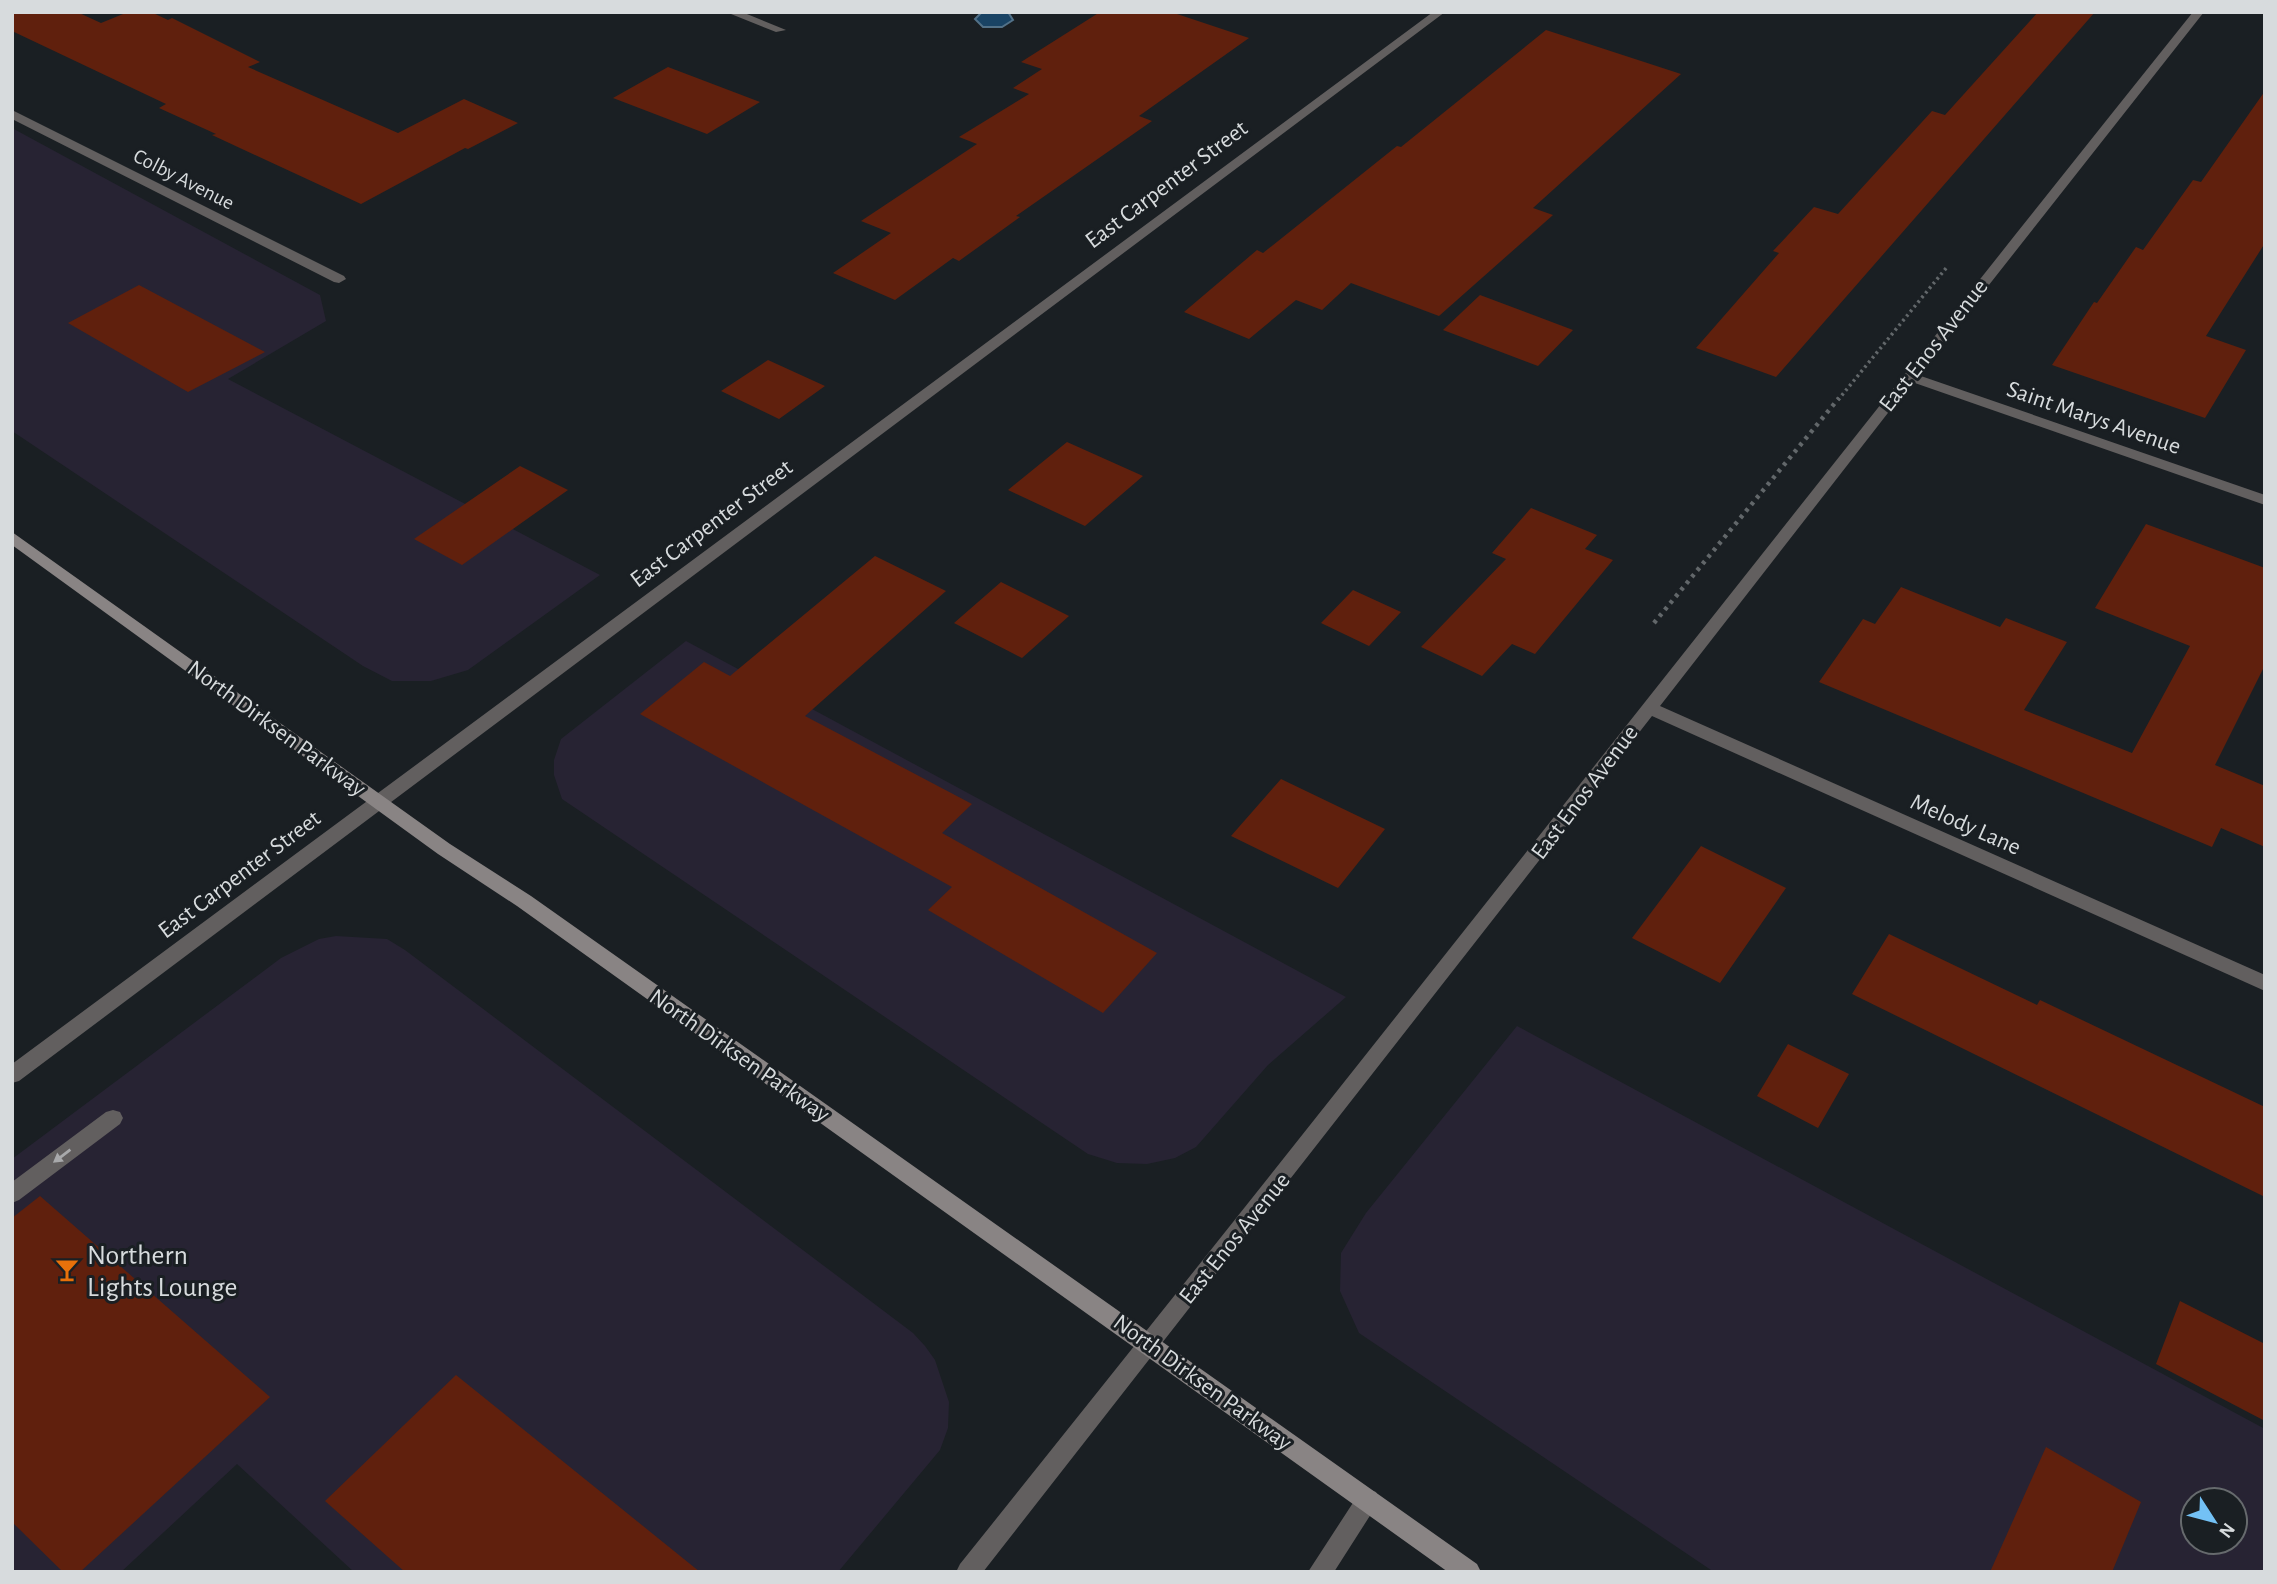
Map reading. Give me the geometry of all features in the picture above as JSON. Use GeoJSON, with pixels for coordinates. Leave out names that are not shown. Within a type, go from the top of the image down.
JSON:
{"type":"FeatureCollection","features":[{"type":"Feature","properties":{"kind":"main road","name":"North Dirksen Parkway"},"geometry":{"type":"LineString","coordinates":[[12,537],[444,849],[524,901],[1469,1572]]}},
{"type":"Feature","properties":{"kind":"street"},"geometry":{"type":"LineString","coordinates":[[731,12],[780,30]]}},
{"type":"Feature","properties":{"kind":"street","name":"East Carpenter Street"},"geometry":{"type":"LineString","coordinates":[[12,1075],[1440,12]]}},
{"type":"Feature","properties":{"kind":"street","name":"East Enos Avenue"},"geometry":{"type":"LineString","coordinates":[[968,1572],[1479,928],[1908,376],[2199,12]]}},
{"type":"Feature","properties":{"kind":"street","name":"Colby Avenue"},"geometry":{"type":"LineString","coordinates":[[12,114],[339,279]]}},
{"type":"Feature","properties":{"kind":"street","name":"Saint Marys Avenue"},"geometry":{"type":"LineString","coordinates":[[1908,376],[2265,500]]}},
{"type":"Feature","properties":{"kind":"street","name":"Melody Lane"},"geometry":{"type":"LineString","coordinates":[[1648,708],[2265,983]]}},
{"type":"Feature","properties":{"kind":"street"},"geometry":{"type":"LineString","coordinates":[[12,1194],[113,1118]]}},
{"type":"Feature","properties":{"kind":"street"},"geometry":{"type":"LineString","coordinates":[[1320,1572],[1368,1500]]}},
{"type":"Feature","properties":{"kind":"path"},"geometry":{"type":"LineString","coordinates":[[1654,623],[1954,259]]}},
{"type":"Feature","properties":{"kind":"shaded area"},"geometry":{"type":"Polygon","coordinates":[[[12,128],[320,295],[326,321],[228,379],[600,575],[468,670],[431,681],[392,681],[363,666],[12,431],[12,128]]]}},
{"type":"Feature","properties":{"kind":"shaded area"},"geometry":{"type":"Polygon","coordinates":[[[686,641],[1346,997],[1268,1065],[1196,1147],[1175,1158],[1147,1164],[1117,1163],[1088,1154],[562,799],[554,775],[554,760],[561,739],[686,641]]]}},
{"type":"Feature","properties":{"kind":"shaded area"},"geometry":{"type":"Polygon","coordinates":[[[336,936],[387,939],[405,950],[913,1333],[925,1346],[935,1360],[949,1402],[948,1428],[940,1450],[838,1572],[354,1572],[237,1464],[121,1572],[12,1572],[12,1159],[281,958],[319,939],[336,936]]]}},
{"type":"Feature","properties":{"kind":"shaded area"},"geometry":{"type":"Polygon","coordinates":[[[1517,1026],[2265,1429],[2265,1572],[1714,1572],[1359,1333],[1340,1291],[1341,1253],[1366,1213],[1517,1026]]]}},
{"type":"Feature","properties":{"kind":"water"},"geometry":{"type":"Polygon","coordinates":[[[982,12],[1008,12],[1013,20],[1002,27],[983,27],[975,19],[982,12]]]}},
{"type":"Feature","properties":{"kind":"building"},"geometry":{"type":"Polygon","coordinates":[[[12,12],[77,12],[101,23],[128,12],[151,12],[168,20],[172,18],[260,62],[248,67],[398,133],[464,99],[518,123],[361,204],[212,135],[216,134],[159,108],[166,104],[12,31],[12,12]]]}},
{"type":"Feature","properties":{"kind":"building"},"geometry":{"type":"Polygon","coordinates":[[[1100,12],[1171,12],[1249,38],[1139,116],[1152,121],[1016,216],[1020,217],[959,261],[953,258],[895,300],[833,273],[891,233],[861,221],[977,144],[959,137],[1029,94],[1013,88],[1042,69],[1021,62],[1100,12]]]}},
{"type":"Feature","properties":{"kind":"building"},"geometry":{"type":"Polygon","coordinates":[[[2038,12],[2095,12],[1776,377],[1696,348],[1779,253],[1773,251],[1814,207],[1838,214],[1932,111],[1945,115],[2038,12]]]}},
{"type":"Feature","properties":{"kind":"building"},"geometry":{"type":"Polygon","coordinates":[[[1546,30],[1681,74],[1533,208],[1553,215],[1439,316],[1351,283],[1322,310],[1296,300],[1249,339],[1184,312],[1257,250],[1263,253],[1397,146],[1401,147],[1546,30]]]}},
{"type":"Feature","properties":{"kind":"building"},"geometry":{"type":"Polygon","coordinates":[[[668,67],[760,102],[707,134],[613,98],[668,67]]]}},
{"type":"Feature","properties":{"kind":"building"},"geometry":{"type":"Polygon","coordinates":[[[2265,91],[2265,243],[2206,336],[2246,350],[2205,418],[2052,365],[2094,302],[2097,303],[2136,247],[2143,250],[2193,180],[2201,182],[2265,91]]]}},
{"type":"Feature","properties":{"kind":"building"},"geometry":{"type":"Polygon","coordinates":[[[139,285],[265,352],[188,392],[68,323],[139,285]]]}},
{"type":"Feature","properties":{"kind":"building"},"geometry":{"type":"Polygon","coordinates":[[[1480,295],[1573,330],[1538,366],[1443,330],[1480,295]]]}},
{"type":"Feature","properties":{"kind":"building"},"geometry":{"type":"Polygon","coordinates":[[[768,360],[825,386],[779,419],[721,391],[768,360]]]}},
{"type":"Feature","properties":{"kind":"building"},"geometry":{"type":"Polygon","coordinates":[[[1067,442],[1143,476],[1085,526],[1008,490],[1067,442]]]}},
{"type":"Feature","properties":{"kind":"building"},"geometry":{"type":"Polygon","coordinates":[[[520,466],[568,490],[462,565],[414,539],[520,466]]]}},
{"type":"Feature","properties":{"kind":"building"},"geometry":{"type":"Polygon","coordinates":[[[1531,508],[1597,535],[1585,549],[1613,560],[1535,654],[1512,644],[1482,676],[1421,647],[1506,559],[1492,553],[1531,508]]]}},
{"type":"Feature","properties":{"kind":"building"},"geometry":{"type":"Polygon","coordinates":[[[2146,524],[2265,568],[2265,665],[2215,765],[2265,786],[2265,847],[2221,828],[2212,847],[1819,682],[1863,619],[1875,624],[1901,587],[2000,627],[2006,618],[2067,642],[2024,710],[2132,753],[2190,646],[2095,608],[2146,524]]]}},
{"type":"Feature","properties":{"kind":"building"},"geometry":{"type":"Polygon","coordinates":[[[875,556],[946,591],[805,716],[972,804],[942,833],[1157,953],[1103,1013],[928,910],[952,887],[640,714],[704,662],[730,676],[875,556]]]}},
{"type":"Feature","properties":{"kind":"building"},"geometry":{"type":"Polygon","coordinates":[[[1001,582],[1069,616],[1022,658],[954,623],[1001,582]]]}},
{"type":"Feature","properties":{"kind":"building"},"geometry":{"type":"Polygon","coordinates":[[[1353,590],[1401,612],[1369,646],[1321,623],[1353,590]]]}},
{"type":"Feature","properties":{"kind":"building"},"geometry":{"type":"Polygon","coordinates":[[[1281,779],[1385,829],[1338,888],[1231,836],[1281,779]]]}},
{"type":"Feature","properties":{"kind":"building"},"geometry":{"type":"Polygon","coordinates":[[[1701,846],[1786,888],[1720,983],[1632,938],[1701,846]]]}},
{"type":"Feature","properties":{"kind":"building"},"geometry":{"type":"Polygon","coordinates":[[[1889,934],[2037,1005],[2040,1000],[2265,1107],[2265,1197],[1852,994],[1889,934]]]}},
{"type":"Feature","properties":{"kind":"building"},"geometry":{"type":"Polygon","coordinates":[[[1788,1044],[1849,1074],[1818,1128],[1757,1096],[1788,1044]]]}},
{"type":"Feature","properties":{"kind":"building"},"geometry":{"type":"Polygon","coordinates":[[[40,1196],[270,1397],[80,1572],[63,1572],[12,1522],[12,1218],[40,1196]]]}},
{"type":"Feature","properties":{"kind":"building"},"geometry":{"type":"Polygon","coordinates":[[[2180,1301],[2265,1344],[2265,1421],[2156,1364],[2180,1301]]]}},
{"type":"Feature","properties":{"kind":"building"},"geometry":{"type":"Polygon","coordinates":[[[456,1375],[700,1572],[405,1572],[325,1501],[456,1375]]]}},
{"type":"Feature","properties":{"kind":"building"},"geometry":{"type":"Polygon","coordinates":[[[2046,1447],[2141,1502],[2112,1572],[1990,1572],[2046,1447]]]}},
{"type":"Feature","properties":{"kind":"place","name":"Northern Lights Lounge"},"geometry":{"type":"Point","coordinates":[67,1270]}}]}
